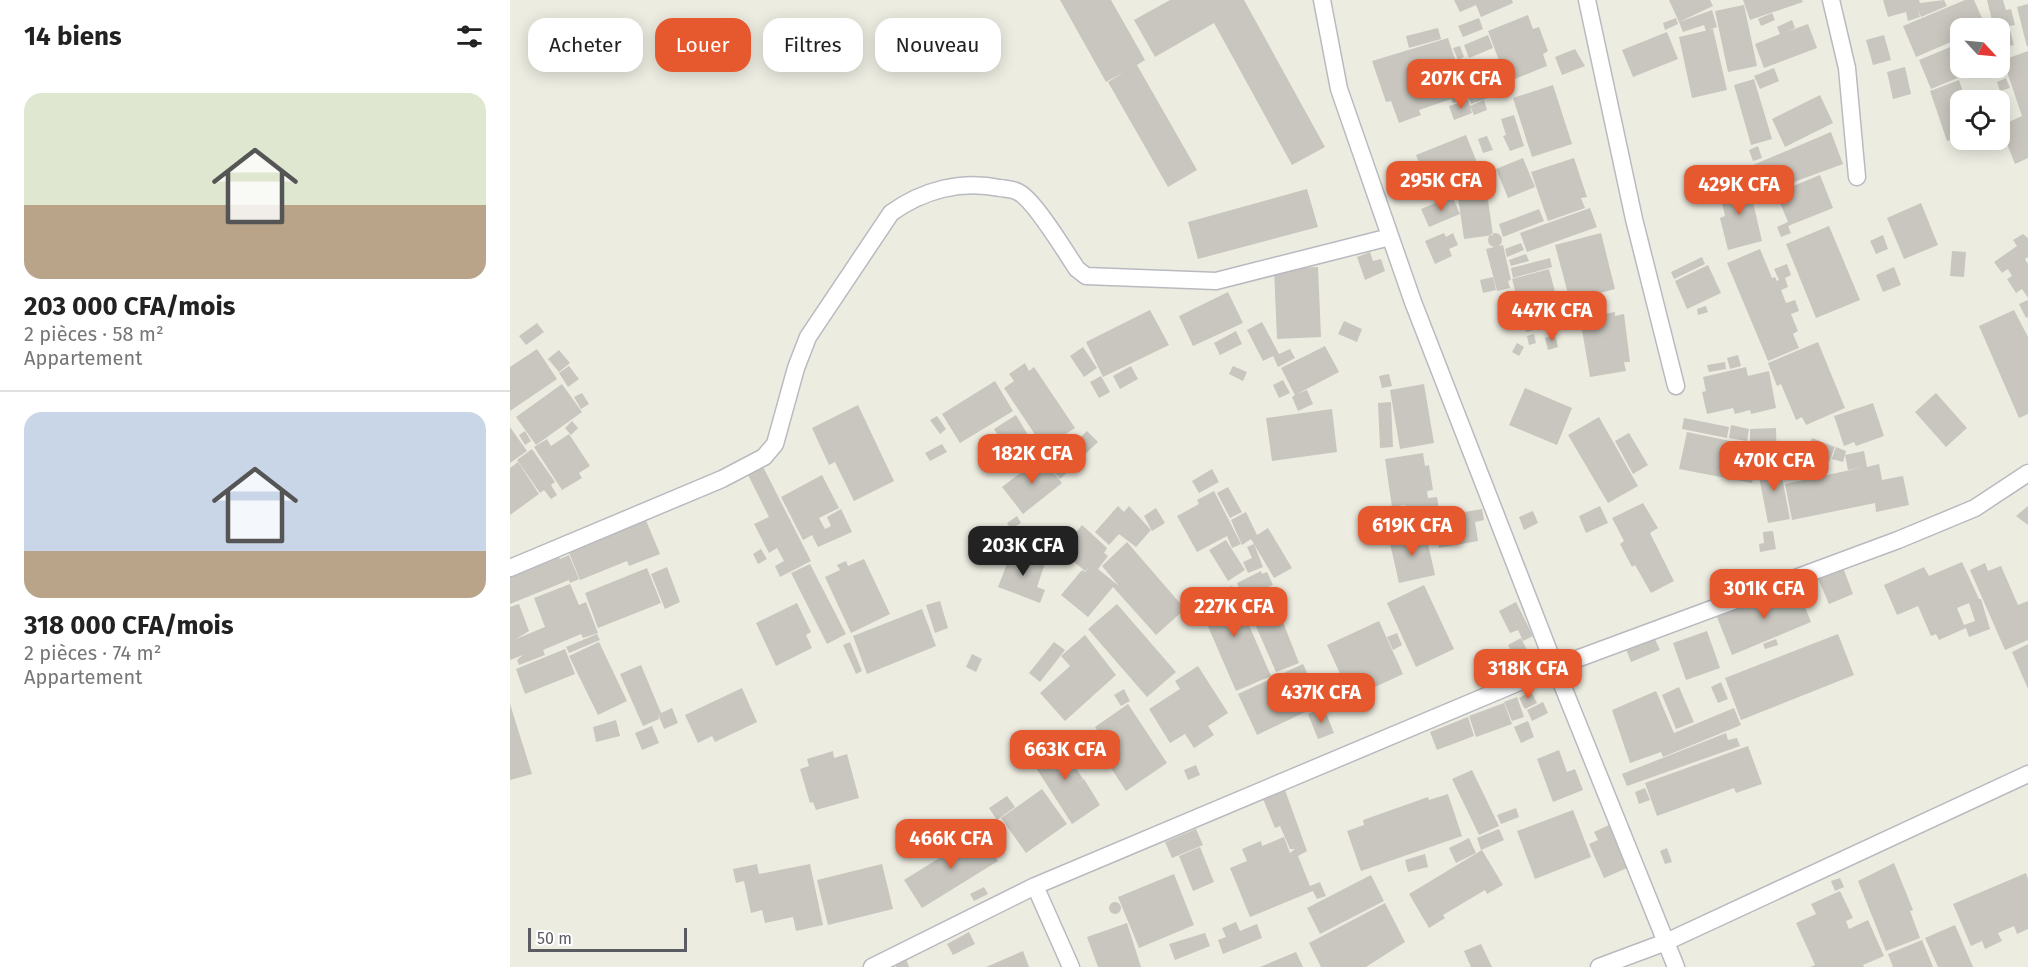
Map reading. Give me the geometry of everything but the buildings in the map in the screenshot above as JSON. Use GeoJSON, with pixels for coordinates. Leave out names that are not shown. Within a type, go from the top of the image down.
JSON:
{"type":"FeatureCollection","features":[{"type":"Feature","properties":{"kind":"street"},"geometry":{"type":"LineString","coordinates":[[1322,0],[1339,89],[1413,302],[1555,667],[1676,967]]}},
{"type":"Feature","properties":{"kind":"street"},"geometry":{"type":"LineString","coordinates":[[1587,0],[1634,219],[1676,386]]}},
{"type":"Feature","properties":{"kind":"street"},"geometry":{"type":"LineString","coordinates":[[1831,0],[1847,68],[1857,177]]}},
{"type":"Feature","properties":{"kind":"street"},"geometry":{"type":"LineString","coordinates":[[510,568],[722,480],[764,457],[775,444],[796,368],[808,337],[891,213],[910,199],[956,185],[984,185],[1019,192],[1031,203],[1077,269],[1086,276],[1216,281],[1390,237]]}},
{"type":"Feature","properties":{"kind":"street"},"geometry":{"type":"LineString","coordinates":[[872,967],[1035,886],[1555,667],[1898,540],[1975,508],[2028,473]]}},
{"type":"Feature","properties":{"kind":"street"},"geometry":{"type":"LineString","coordinates":[[1599,967],[1666,942],[2028,774]]}},
{"type":"Feature","properties":{"kind":"street"},"geometry":{"type":"LineString","coordinates":[[1035,886],[1071,967]]}}]}
